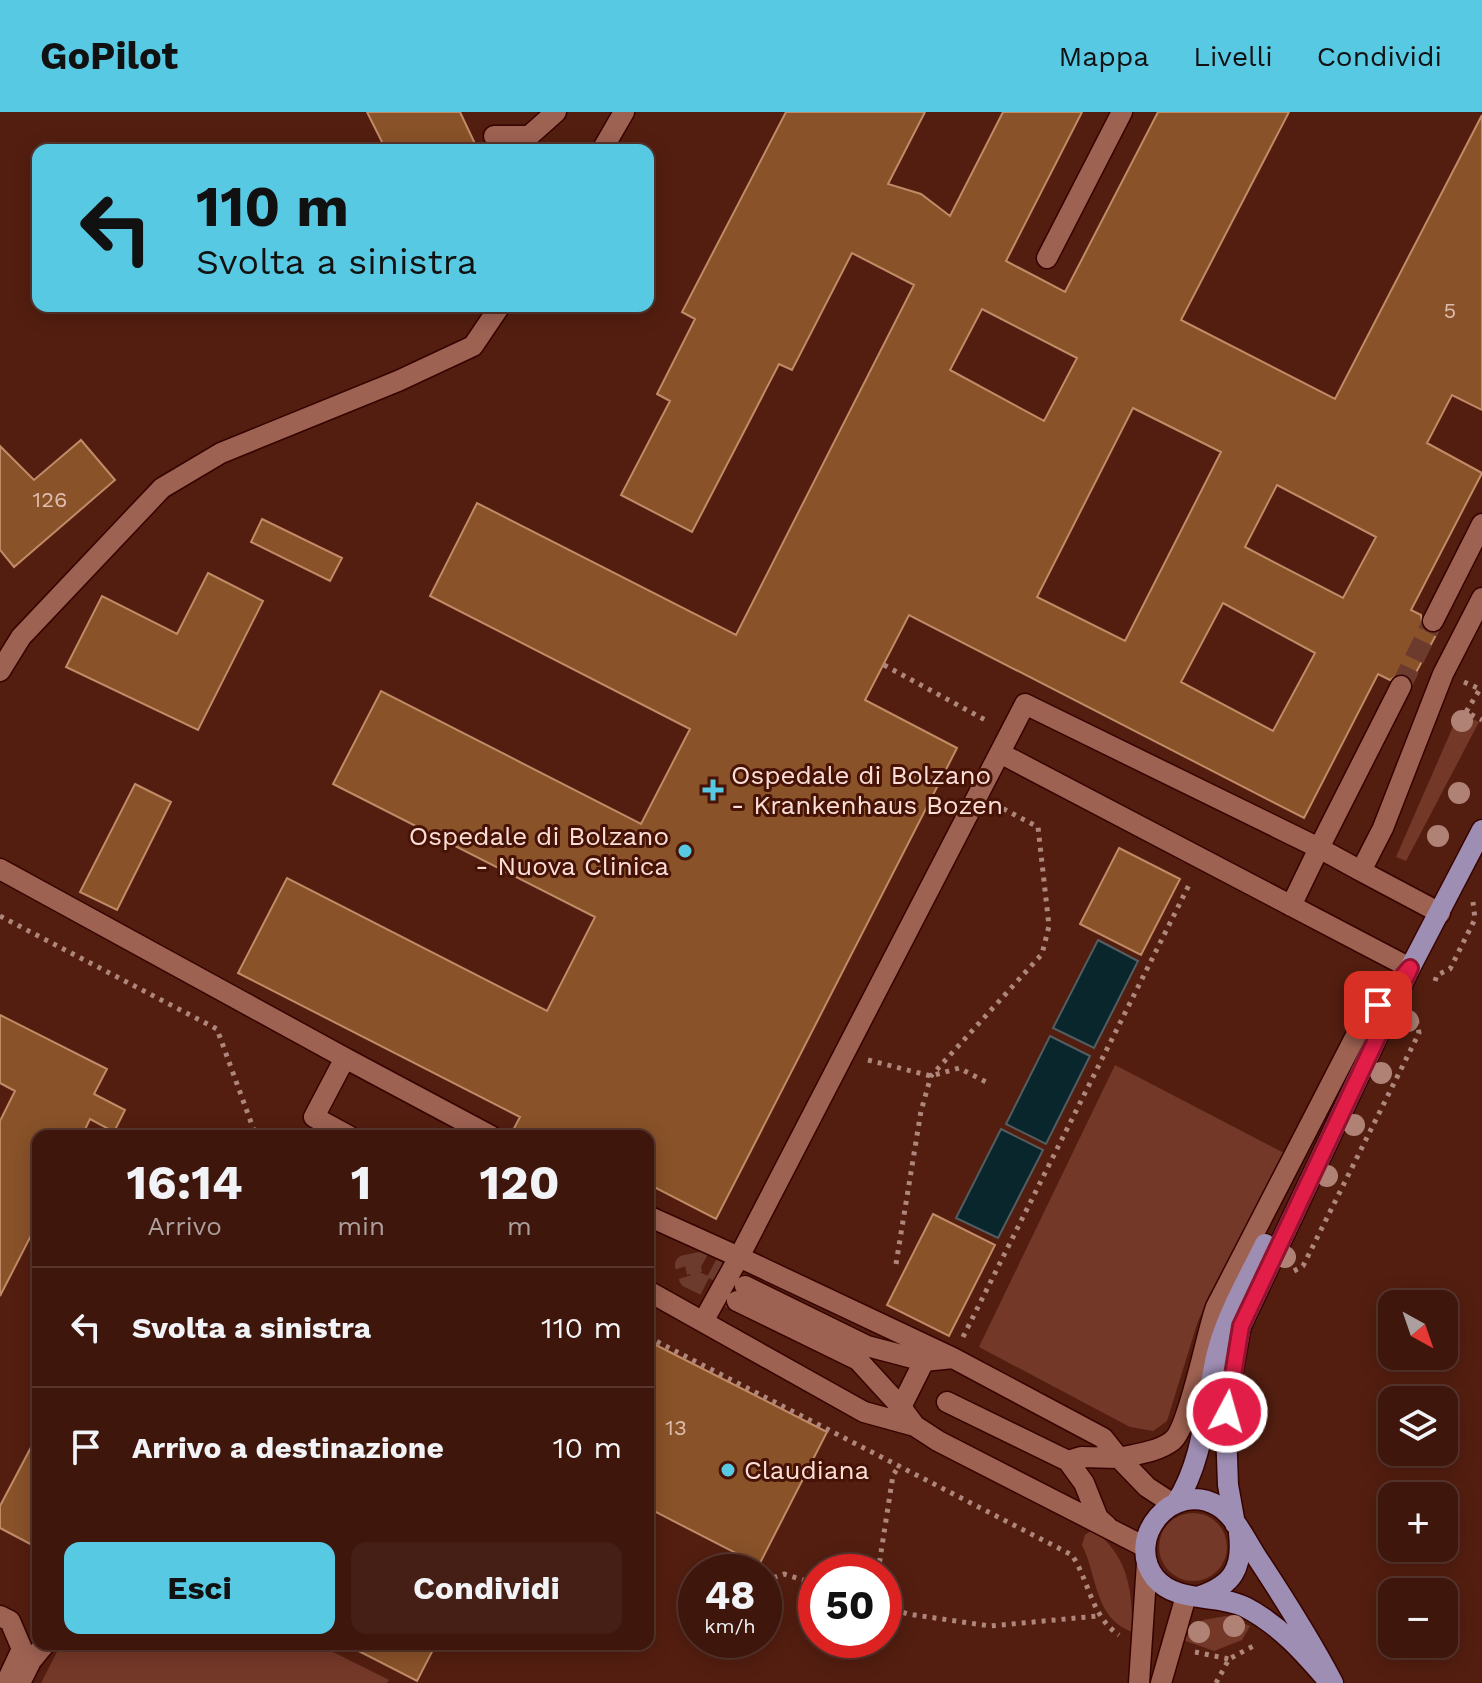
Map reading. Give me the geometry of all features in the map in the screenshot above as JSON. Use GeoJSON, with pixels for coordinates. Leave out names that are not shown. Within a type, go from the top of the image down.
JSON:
{"type":"FeatureCollection","features":[{"type":"Feature","properties":{"kind":"main road"},"geometry":{"type":"LineString","coordinates":[[1193,1596],[1215,1591],[1228,1581],[1242,1553],[1228,1485],[1226,1429],[1228,1396],[1241,1326],[1410,968],[1482,830]]}},
{"type":"Feature","properties":{"kind":"main road"},"geometry":{"type":"LineString","coordinates":[[1332,1683],[1295,1642],[1235,1603],[1193,1596],[1162,1585],[1146,1555],[1149,1528],[1160,1513],[1174,1503],[1193,1470],[1207,1415],[1217,1352],[1233,1309],[1392,989],[1410,968]]}},
{"type":"Feature","properties":{"kind":"main road"},"geometry":{"type":"LineString","coordinates":[[1174,1503],[1203,1500],[1216,1505],[1237,1526],[1305,1628],[1332,1683]]}},
{"type":"Feature","properties":{"kind":"lane"},"geometry":{"type":"LineString","coordinates":[[494,136],[529,136],[556,112]]}},
{"type":"Feature","properties":{"kind":"lane"},"geometry":{"type":"LineString","coordinates":[[605,144],[624,112]]}},
{"type":"Feature","properties":{"kind":"lane"},"geometry":{"type":"LineString","coordinates":[[1047,258],[1122,112]]}},
{"type":"Feature","properties":{"kind":"lane"},"geometry":{"type":"LineString","coordinates":[[0,671],[21,637],[162,488],[221,453],[398,381],[473,346],[496,312]]}},
{"type":"Feature","properties":{"kind":"lane"},"geometry":{"type":"LineString","coordinates":[[1433,621],[1482,524]]}},
{"type":"Feature","properties":{"kind":"lane"},"geometry":{"type":"LineString","coordinates":[[1361,871],[1383,828],[1443,674],[1482,598]]}},
{"type":"Feature","properties":{"kind":"lane"},"geometry":{"type":"LineString","coordinates":[[1291,906],[1401,686]]}},
{"type":"Feature","properties":{"kind":"lane"},"geometry":{"type":"LineString","coordinates":[[704,1320],[980,796],[1025,704],[1319,848],[1440,913]]}},
{"type":"Feature","properties":{"kind":"lane"},"geometry":{"type":"LineString","coordinates":[[1000,753],[1410,968]]}},
{"type":"Feature","properties":{"kind":"lane"},"geometry":{"type":"LineString","coordinates":[[0,869],[480,1130]]}},
{"type":"Feature","properties":{"kind":"lane"},"geometry":{"type":"LineString","coordinates":[[1068,1461],[1081,1457],[1119,1458],[1163,1447],[1183,1430],[1206,1334],[1216,1307],[1364,1020],[1392,989]]}},
{"type":"Feature","properties":{"kind":"lane"},"geometry":{"type":"LineString","coordinates":[[338,1130],[314,1117],[345,1058]]}},
{"type":"Feature","properties":{"kind":"lane"},"geometry":{"type":"LineString","coordinates":[[654,1219],[953,1358],[1103,1438],[1147,1487],[1174,1503]]}},
{"type":"Feature","properties":{"kind":"lane"},"geometry":{"type":"LineString","coordinates":[[654,1294],[864,1412],[915,1426],[938,1441],[1114,1532]]}},
{"type":"Feature","properties":{"kind":"lane"},"geometry":{"type":"LineString","coordinates":[[915,1426],[858,1360],[741,1294],[867,1346],[924,1361],[953,1358]]}},
{"type":"Feature","properties":{"kind":"lane"},"geometry":{"type":"LineString","coordinates":[[901,1407],[924,1361]]}},
{"type":"Feature","properties":{"kind":"lane"},"geometry":{"type":"LineString","coordinates":[[947,1402],[1068,1461],[1084,1483],[1098,1518],[1146,1555],[1144,1641],[1139,1683]]}},
{"type":"Feature","properties":{"kind":"lane"},"geometry":{"type":"LineString","coordinates":[[1161,1683],[1170,1647],[1193,1596]]}},
{"type":"Feature","properties":{"kind":"lane"},"geometry":{"type":"LineString","coordinates":[[0,1616],[10,1621],[22,1649],[6,1683]]}},
{"type":"Feature","properties":{"kind":"lane"},"geometry":{"type":"LineString","coordinates":[[20,1683],[40,1650]]}},
{"type":"Feature","properties":{"kind":"path"},"geometry":{"type":"LineString","coordinates":[[884,665],[1009,733]]}},
{"type":"Feature","properties":{"kind":"path"},"geometry":{"type":"LineString","coordinates":[[1480,689],[1466,712],[1482,720]]}},
{"type":"Feature","properties":{"kind":"path"},"geometry":{"type":"LineString","coordinates":[[896,1264],[921,1111],[931,1076],[1042,954],[1049,926],[1038,827],[980,796]]}},
{"type":"Feature","properties":{"kind":"path"},"geometry":{"type":"LineString","coordinates":[[953,1358],[1202,859]]}},
{"type":"Feature","properties":{"kind":"path"},"geometry":{"type":"LineString","coordinates":[[1432,987],[1437,975],[1450,969],[1475,919],[1472,904],[1477,894]]}},
{"type":"Feature","properties":{"kind":"path"},"geometry":{"type":"LineString","coordinates":[[1,918],[217,1029],[254,1130]]}},
{"type":"Feature","properties":{"kind":"path"},"geometry":{"type":"LineString","coordinates":[[1285,1277],[1303,1266],[1419,1033],[1415,1020],[1421,1009]]}},
{"type":"Feature","properties":{"kind":"path"},"geometry":{"type":"LineString","coordinates":[[845,1054],[931,1076],[959,1068],[988,1083]]}},
{"type":"Feature","properties":{"kind":"path"},"geometry":{"type":"LineString","coordinates":[[654,1340],[1072,1555],[1085,1576],[1098,1616],[1116,1635],[1144,1641]]}},
{"type":"Feature","properties":{"kind":"path"},"geometry":{"type":"LineString","coordinates":[[881,1554],[899,1454]]}},
{"type":"Feature","properties":{"kind":"path"},"geometry":{"type":"LineString","coordinates":[[902,1612],[990,1626],[1098,1616]]}},
{"type":"Feature","properties":{"kind":"path"},"geometry":{"type":"LineString","coordinates":[[1216,1683],[1229,1659],[1257,1645],[1269,1623]]}},
{"type":"Feature","properties":{"kind":"path"},"geometry":{"type":"LineString","coordinates":[[1170,1647],[1229,1659]]}},
{"type":"Feature","properties":{"kind":"shaded area"},"geometry":{"type":"Polygon","coordinates":[[[1459,713],[1479,722],[1406,861],[1396,857],[1459,713]]]}},
{"type":"Feature","properties":{"kind":"shaded area"},"geometry":{"type":"Polygon","coordinates":[[[1115,1065],[1284,1153],[1198,1321],[1167,1421],[1153,1431],[1130,1427],[979,1347],[1115,1065]]]}},
{"type":"Feature","properties":{"kind":"shaded area"},"geometry":{"type":"Polygon","coordinates":[[[1193,1513],[1206,1515],[1217,1523],[1225,1534],[1225,1560],[1217,1571],[1206,1579],[1193,1581],[1180,1579],[1169,1571],[1161,1560],[1159,1547],[1161,1534],[1169,1523],[1180,1515],[1193,1513]]]}},
{"type":"Feature","properties":{"kind":"shaded area"},"geometry":{"type":"Polygon","coordinates":[[[1092,1530],[1114,1550],[1121,1562],[1129,1588],[1132,1632],[1110,1617],[1099,1595],[1082,1545],[1085,1535],[1092,1530]]]}},
{"type":"Feature","properties":{"kind":"shaded area"},"geometry":{"type":"Polygon","coordinates":[[[1226,1616],[1250,1626],[1242,1640],[1214,1651],[1183,1640],[1203,1620],[1226,1616]]]}},
{"type":"Feature","properties":{"kind":"shaded area"},"geometry":{"type":"Polygon","coordinates":[[[58,1650],[329,1650],[389,1680],[387,1683],[41,1683],[58,1650]]]}},
{"type":"Feature","properties":{"kind":"water"},"geometry":{"type":"Polygon","coordinates":[[[1098,940],[1138,961],[1094,1048],[1053,1028],[1098,940]]]}},
{"type":"Feature","properties":{"kind":"water"},"geometry":{"type":"Polygon","coordinates":[[[1050,1036],[1090,1056],[1046,1144],[1006,1124],[1050,1036]]]}},
{"type":"Feature","properties":{"kind":"water"},"geometry":{"type":"Polygon","coordinates":[[[1001,1129],[1043,1150],[998,1238],[956,1218],[1001,1129]]]}},
{"type":"Feature","properties":{"kind":"building"},"geometry":{"type":"Polygon","coordinates":[[[367,112],[460,112],[475,144],[383,144],[367,112]]]}},
{"type":"Feature","properties":{"kind":"building"},"geometry":{"type":"Polygon","coordinates":[[[786,112],[925,112],[888,184],[921,194],[950,216],[1003,112],[1082,112],[1006,261],[1065,292],[1158,112],[1289,112],[1181,320],[1335,399],[1482,115],[1482,410],[1452,395],[1427,443],[1482,473],[1411,610],[1421,615],[1423,629],[1437,633],[1412,680],[1401,673],[1390,680],[1378,674],[1304,818],[909,615],[865,700],[957,748],[716,1219],[654,1187],[654,1130],[513,1130],[520,1117],[238,973],[287,878],[547,1011],[595,917],[333,784],[381,691],[641,824],[690,729],[430,596],[477,503],[736,635],[914,285],[852,253],[792,370],[779,364],[692,532],[621,495],[670,401],[657,394],[695,319],[682,312],[786,112]],[[982,309],[950,370],[1044,421],[1077,358],[982,309]],[[1133,408],[1037,597],[1125,641],[1221,452],[1133,408]],[[1277,485],[1245,547],[1343,598],[1376,537],[1277,485]],[[1223,603],[1181,682],[1273,731],[1315,653],[1223,603]]]}},
{"type":"Feature","properties":{"kind":"building"},"geometry":{"type":"Polygon","coordinates":[[[81,440],[115,480],[14,567],[0,550],[0,446],[34,480],[81,440]]]}},
{"type":"Feature","properties":{"kind":"building"},"geometry":{"type":"Polygon","coordinates":[[[262,519],[342,558],[330,581],[251,542],[262,519]]]}},
{"type":"Feature","properties":{"kind":"building"},"geometry":{"type":"Polygon","coordinates":[[[208,573],[263,601],[198,730],[66,667],[102,596],[177,634],[208,573]]]}},
{"type":"Feature","properties":{"kind":"building"},"geometry":{"type":"Polygon","coordinates":[[[135,784],[171,802],[117,910],[80,892],[135,784]]]}},
{"type":"Feature","properties":{"kind":"building"},"geometry":{"type":"Polygon","coordinates":[[[1119,848],[1180,879],[1141,955],[1080,924],[1119,848]]]}},
{"type":"Feature","properties":{"kind":"building"},"geometry":{"type":"Polygon","coordinates":[[[0,1015],[107,1069],[94,1094],[125,1110],[115,1130],[90,1119],[85,1130],[32,1130],[32,1234],[0,1296],[0,1121],[15,1091],[0,1083],[0,1015]]]}},
{"type":"Feature","properties":{"kind":"building"},"geometry":{"type":"Polygon","coordinates":[[[933,1214],[995,1245],[949,1336],[887,1305],[933,1214]]]}},
{"type":"Feature","properties":{"kind":"building","name":"Claudiana"},"geometry":{"type":"Polygon","coordinates":[[[654,1344],[827,1432],[765,1554],[738,1554],[654,1511],[654,1344]]]}},
{"type":"Feature","properties":{"kind":"building"},"geometry":{"type":"Polygon","coordinates":[[[32,1445],[32,1545],[0,1528],[0,1506],[32,1445]]]}},
{"type":"Feature","properties":{"kind":"building"},"geometry":{"type":"Polygon","coordinates":[[[357,1650],[433,1650],[417,1681],[357,1650]]]}},
{"type":"Feature","properties":{"kind":"tunnel"},"geometry":{"type":"LineString","coordinates":[[1401,686],[1433,621]]}},
{"type":"Feature","properties":{"kind":"tunnel"},"geometry":{"type":"LineString","coordinates":[[732,1299],[689,1278],[685,1265],[700,1262],[741,1284]]}},
{"type":"Feature","properties":{"kind":"place","name":"Ospedale di Bolzano - Krankenhaus Bozen"},"geometry":{"type":"Point","coordinates":[713,790]}},
{"type":"Feature","properties":{"kind":"place","name":"Ospedale di Bolzano - Nuova Clinica"},"geometry":{"type":"Point","coordinates":[685,851]}},
{"type":"Feature","properties":{"kind":"place","name":"Claudiana"},"geometry":{"type":"Point","coordinates":[728,1470]}},
{"type":"Feature","properties":{"kind":"route"},"geometry":{"type":"LineString","coordinates":[[1227,1412],[1241,1326],[1410,968],[1378,1005]]}}]}
